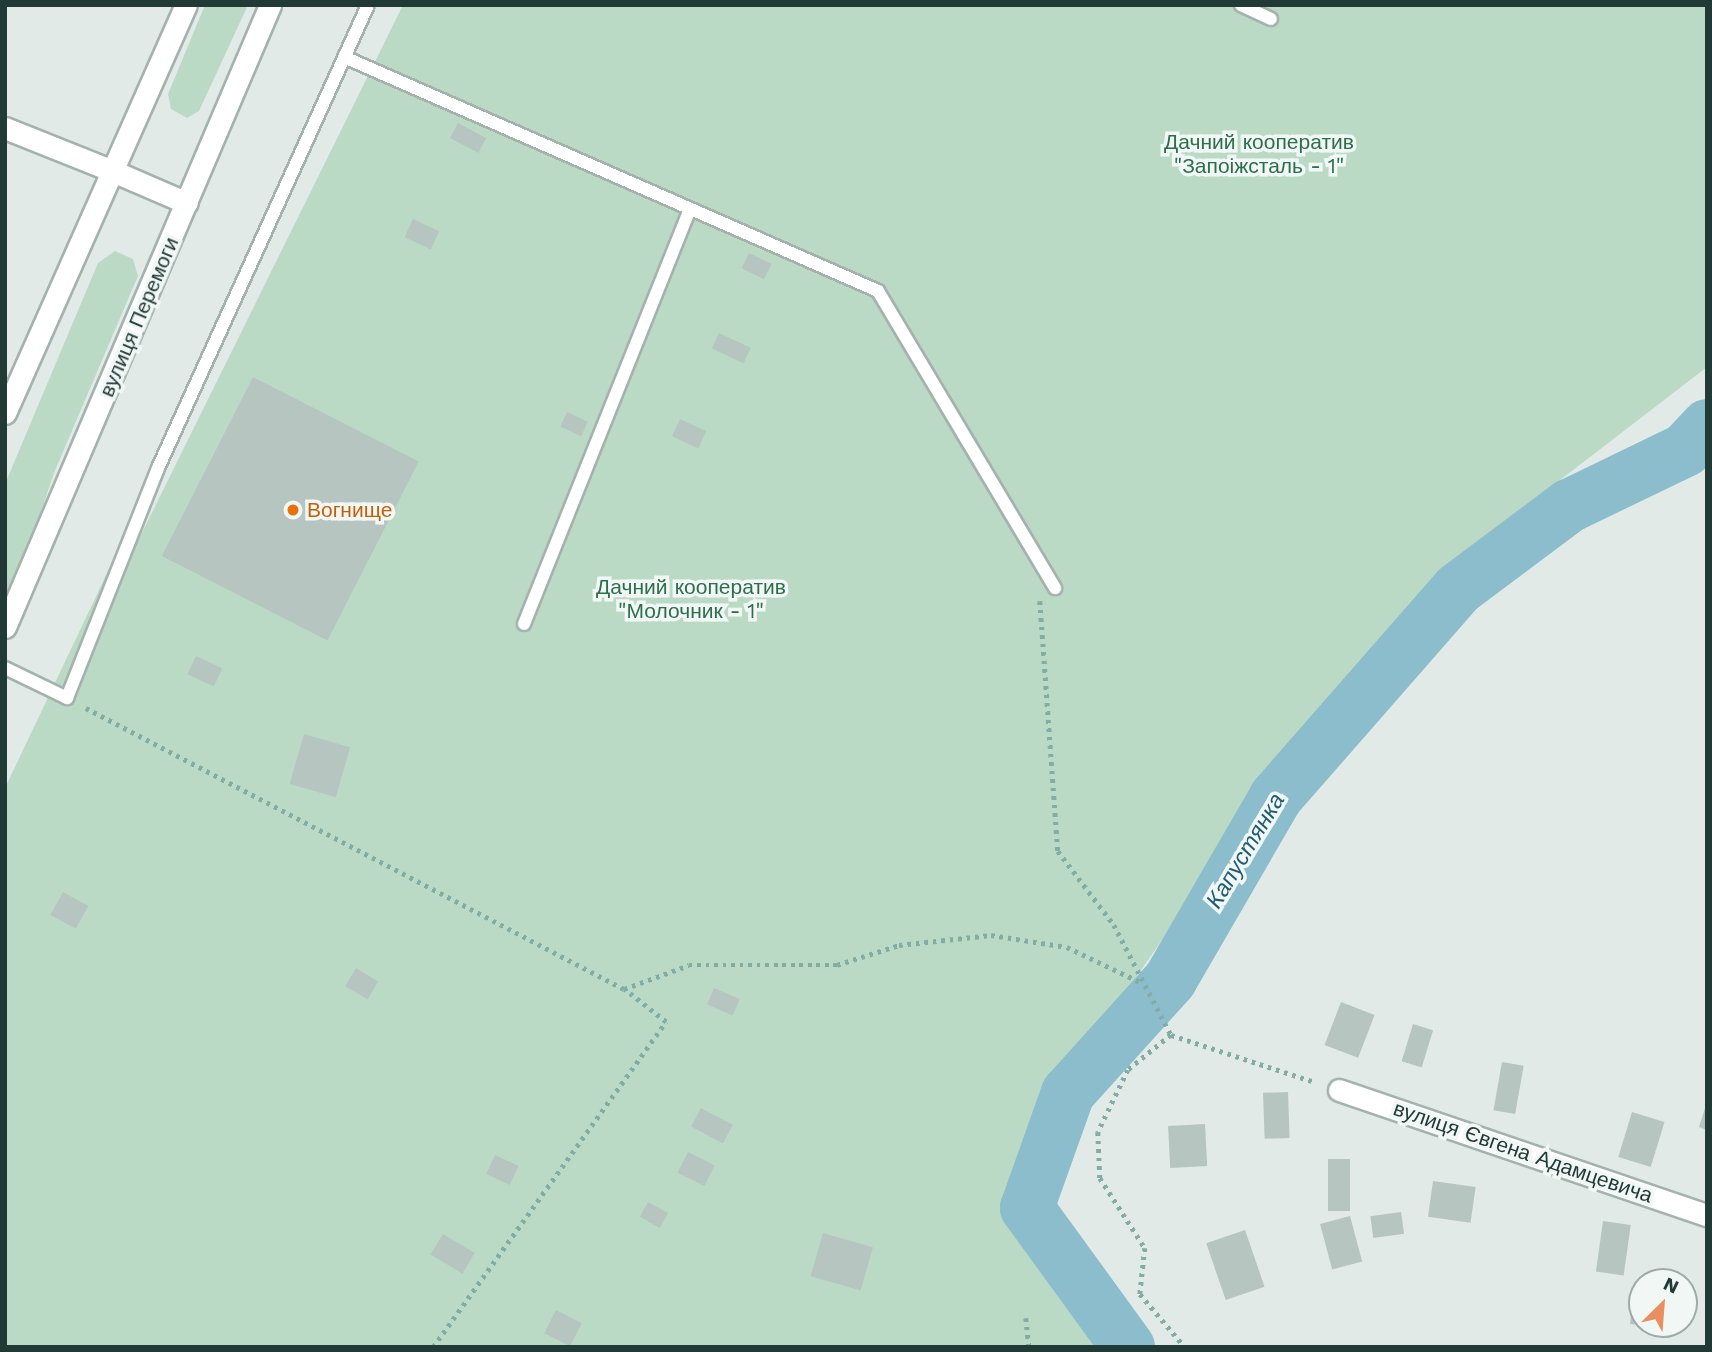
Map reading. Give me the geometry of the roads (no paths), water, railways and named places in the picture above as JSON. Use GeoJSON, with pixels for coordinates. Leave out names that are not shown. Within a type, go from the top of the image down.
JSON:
{"type":"FeatureCollection","features":[{"type":"Feature","properties":{"kind":"main road"},"geometry":{"type":"LineString","coordinates":[[7,405],[115,172],[186,5]]}},
{"type":"Feature","properties":{"kind":"main road","name":"вулиця Перемоги"},"geometry":{"type":"LineString","coordinates":[[5,627],[270,5]]}},
{"type":"Feature","properties":{"kind":"main road"},"geometry":{"type":"LineString","coordinates":[[5,128],[187,203]]}},
{"type":"Feature","properties":{"kind":"main road","name":"вулиця Євгена Адамцевича"},"geometry":{"type":"LineString","coordinates":[[1339,1090],[1707,1215]]}},
{"type":"Feature","properties":{"kind":"lane"},"geometry":{"type":"LineString","coordinates":[[5,668],[66,698],[158,468],[368,5]]}},
{"type":"Feature","properties":{"kind":"lane"},"geometry":{"type":"LineString","coordinates":[[1241,5],[1271,19]]}},
{"type":"Feature","properties":{"kind":"lane"},"geometry":{"type":"LineString","coordinates":[[344,57],[878,290],[1055,589]]}},
{"type":"Feature","properties":{"kind":"lane"},"geometry":{"type":"LineString","coordinates":[[524,624],[691,209]]}},
{"type":"Feature","properties":{"kind":"waterway","name":"Капустянка"},"geometry":{"type":"LineString","coordinates":[[1128,1347],[1027,1208],[1068,1093],[1170,980],[1276,797],[1458,589],[1569,506],[1685,450],[1707,426]]}},
{"type":"Feature","properties":{"kind":"place","name":"Вогнище"},"geometry":{"type":"Point","coordinates":[293,510]}},
{"type":"Feature","properties":{"kind":"park label","name":"Дачний кооператив \"Запоіжсталь - 1\""},"geometry":{"type":"Point","coordinates":[1259,154]}},
{"type":"Feature","properties":{"kind":"park label","name":"Дачний кооператив \"Молочник - 1\""},"geometry":{"type":"Point","coordinates":[691,599]}}]}
